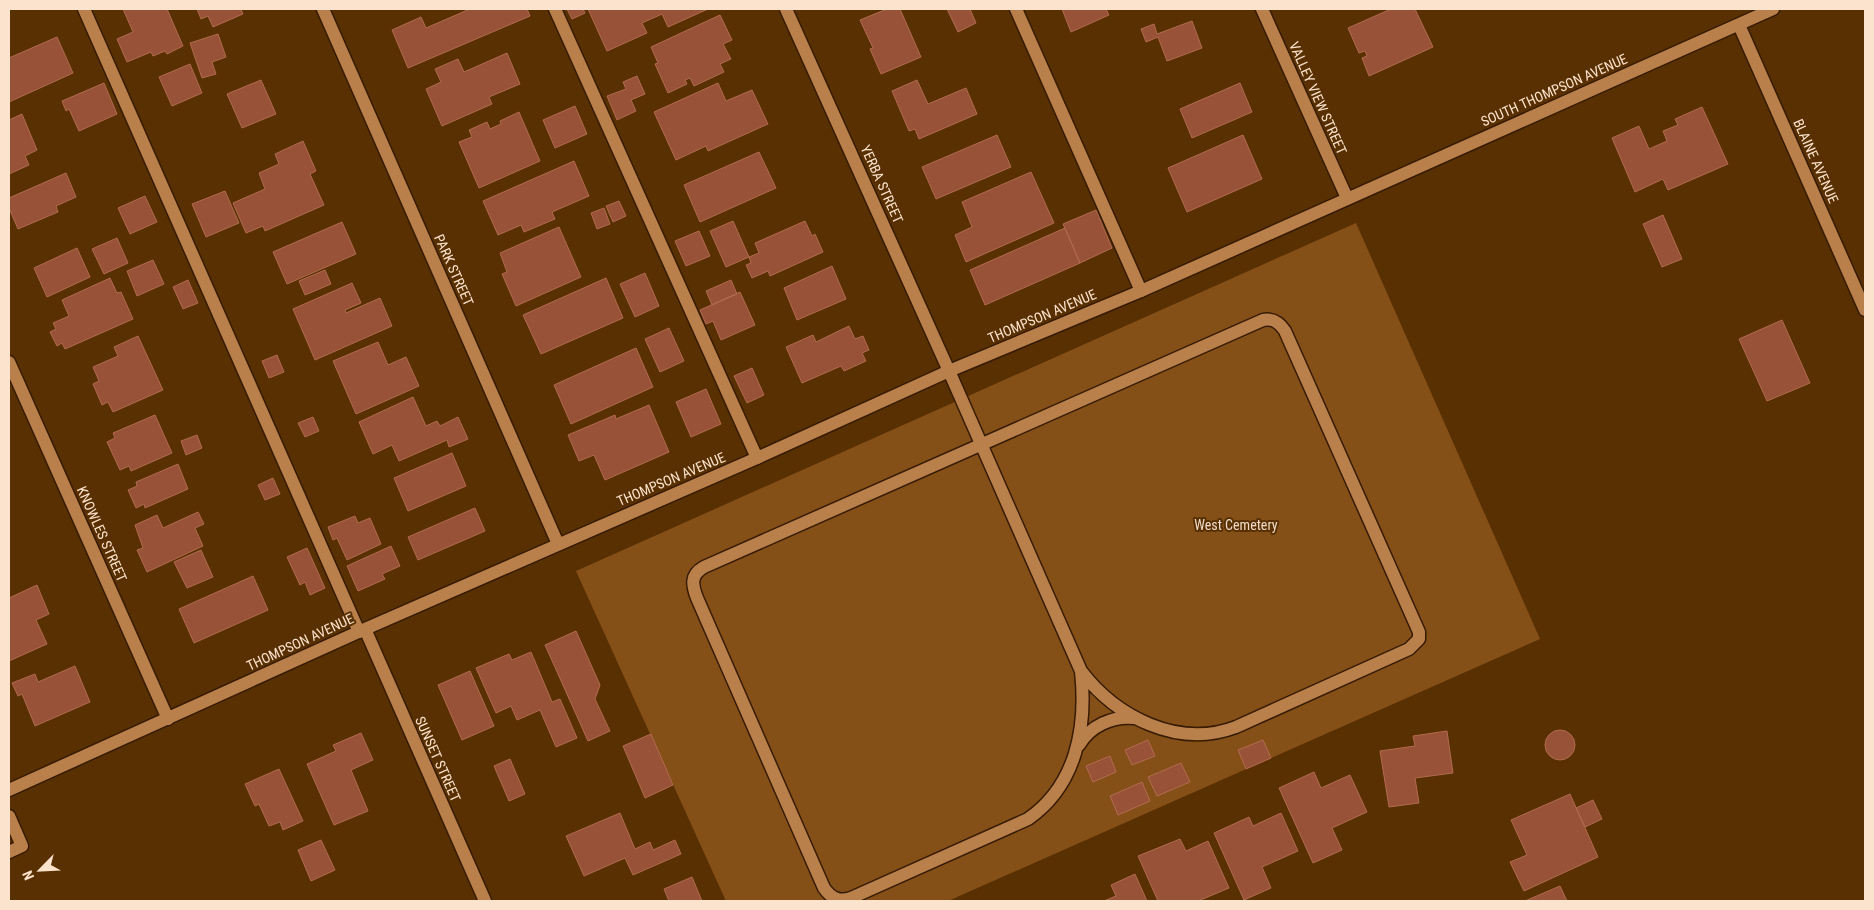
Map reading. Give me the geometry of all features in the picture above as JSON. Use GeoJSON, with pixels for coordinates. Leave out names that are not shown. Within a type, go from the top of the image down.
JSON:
{"type":"FeatureCollection","features":[{"type":"Feature","properties":{"kind":"street","name":"SUNSET STREET"},"geometry":{"type":"LineString","coordinates":[[84,9],[484,901]]}},
{"type":"Feature","properties":{"kind":"street","name":"PARK STREET"},"geometry":{"type":"LineString","coordinates":[[323,9],[558,544]]}},
{"type":"Feature","properties":{"kind":"street"},"geometry":{"type":"LineString","coordinates":[[555,9],[757,458]]}},
{"type":"Feature","properties":{"kind":"street","name":"YERBA STREET"},"geometry":{"type":"LineString","coordinates":[[786,9],[981,444],[1080,671]]}},
{"type":"Feature","properties":{"kind":"street"},"geometry":{"type":"LineString","coordinates":[[1016,9],[1141,290]]}},
{"type":"Feature","properties":{"kind":"street","name":"VALLEY VIEW STREET"},"geometry":{"type":"LineString","coordinates":[[1262,9],[1347,198]]}},
{"type":"Feature","properties":{"kind":"street","name":"SOUTH THOMPSON AVENUE"},"geometry":{"type":"LineString","coordinates":[[1347,198],[1773,9]]}},
{"type":"Feature","properties":{"kind":"street","name":"BLAINE AVENUE"},"geometry":{"type":"LineString","coordinates":[[1739,25],[1865,310]]}},
{"type":"Feature","properties":{"kind":"street","name":"THOMPSON AVENUE"},"geometry":{"type":"LineString","coordinates":[[9,790],[362,630],[949,372],[1141,290],[1347,198]]}},
{"type":"Feature","properties":{"kind":"street"},"geometry":{"type":"LineString","coordinates":[[1270,318],[1286,331],[1416,623],[1419,639],[1409,649],[1223,732],[1212,734],[1183,733],[1168,730],[1135,718],[1124,717],[1114,719],[1085,735],[1075,752],[1063,782],[1046,804],[1028,819],[851,898],[839,900],[834,898],[824,888],[694,590],[693,577],[697,571],[704,567],[1270,318]]}},
{"type":"Feature","properties":{"kind":"street","name":"KNOWLES STREET"},"geometry":{"type":"LineString","coordinates":[[9,362],[168,719]]}},
{"type":"Feature","properties":{"kind":"street"},"geometry":{"type":"LineString","coordinates":[[1080,671],[1093,687],[1135,718]]}},
{"type":"Feature","properties":{"kind":"street"},"geometry":{"type":"LineString","coordinates":[[1075,752],[1083,715],[1080,671]]}},
{"type":"Feature","properties":{"kind":"street"},"geometry":{"type":"LineString","coordinates":[[9,816],[22,846],[9,852]]}},
{"type":"Feature","properties":{"kind":"green space","name":"West Cemetery"},"geometry":{"type":"Polygon","coordinates":[[[1356,223],[1540,639],[948,901],[726,901],[576,571],[1356,223]]]}},
{"type":"Feature","properties":{"kind":"building"},"geometry":{"type":"Polygon","coordinates":[[[123,9],[167,9],[183,46],[167,54],[165,51],[153,56],[151,52],[127,62],[117,39],[133,32],[123,9]]]}},
{"type":"Feature","properties":{"kind":"building"},"geometry":{"type":"Polygon","coordinates":[[[197,9],[241,9],[243,14],[213,27],[208,16],[201,19],[197,9]]]}},
{"type":"Feature","properties":{"kind":"building"},"geometry":{"type":"Polygon","coordinates":[[[470,9],[527,9],[530,16],[408,68],[392,30],[421,17],[426,28],[470,9]]]}},
{"type":"Feature","properties":{"kind":"building"},"geometry":{"type":"Polygon","coordinates":[[[567,9],[583,9],[585,13],[572,19],[567,9]]]}},
{"type":"Feature","properties":{"kind":"building"},"geometry":{"type":"Polygon","coordinates":[[[588,9],[708,9],[668,27],[662,14],[642,23],[647,33],[607,51],[588,9]]]}},
{"type":"Feature","properties":{"kind":"building"},"geometry":{"type":"Polygon","coordinates":[[[887,9],[900,9],[921,57],[881,74],[870,49],[873,48],[860,20],[887,9]]]}},
{"type":"Feature","properties":{"kind":"building"},"geometry":{"type":"Polygon","coordinates":[[[947,9],[970,9],[976,23],[958,32],[947,9]]]}},
{"type":"Feature","properties":{"kind":"building"},"geometry":{"type":"Polygon","coordinates":[[[1062,9],[1106,9],[1109,15],[1071,32],[1062,9]]]}},
{"type":"Feature","properties":{"kind":"building"},"geometry":{"type":"Polygon","coordinates":[[[1391,9],[1415,9],[1433,47],[1369,76],[1362,58],[1367,56],[1365,51],[1359,53],[1348,28],[1391,9]]]}},
{"type":"Feature","properties":{"kind":"building"},"geometry":{"type":"Polygon","coordinates":[[[720,15],[732,40],[723,44],[731,59],[720,64],[724,72],[694,86],[690,78],[685,80],[687,84],[668,93],[655,64],[658,63],[651,47],[720,15]]]}},
{"type":"Feature","properties":{"kind":"building"},"geometry":{"type":"Polygon","coordinates":[[[1192,21],[1202,48],[1167,61],[1158,37],[1146,42],[1141,29],[1154,24],[1157,34],[1192,21]]]}},
{"type":"Feature","properties":{"kind":"building"},"geometry":{"type":"Polygon","coordinates":[[[218,34],[226,57],[212,62],[216,74],[202,78],[190,43],[218,34]]]}},
{"type":"Feature","properties":{"kind":"building"},"geometry":{"type":"Polygon","coordinates":[[[57,37],[73,73],[9,102],[9,58],[57,37]]]}},
{"type":"Feature","properties":{"kind":"building"},"geometry":{"type":"Polygon","coordinates":[[[507,53],[520,84],[489,97],[492,104],[442,126],[426,89],[441,82],[435,69],[458,59],[464,72],[507,53]]]}},
{"type":"Feature","properties":{"kind":"building"},"geometry":{"type":"Polygon","coordinates":[[[190,64],[202,93],[172,106],[159,77],[190,64]]]}},
{"type":"Feature","properties":{"kind":"building"},"geometry":{"type":"Polygon","coordinates":[[[637,76],[645,94],[631,100],[636,111],[617,120],[607,96],[626,89],[623,82],[637,76]]]}},
{"type":"Feature","properties":{"kind":"building"},"geometry":{"type":"Polygon","coordinates":[[[261,80],[276,114],[242,128],[227,94],[261,80]]]}},
{"type":"Feature","properties":{"kind":"building"},"geometry":{"type":"Polygon","coordinates":[[[917,80],[928,104],[966,88],[977,114],[919,139],[915,129],[909,131],[892,91],[917,80]]]}},
{"type":"Feature","properties":{"kind":"building"},"geometry":{"type":"Polygon","coordinates":[[[104,83],[117,114],[79,131],[69,109],[66,111],[62,101],[104,83]]]}},
{"type":"Feature","properties":{"kind":"building"},"geometry":{"type":"Polygon","coordinates":[[[718,83],[726,101],[752,90],[768,124],[708,151],[706,146],[676,160],[654,112],[718,83]]]}},
{"type":"Feature","properties":{"kind":"building"},"geometry":{"type":"Polygon","coordinates":[[[1240,83],[1252,112],[1192,138],[1180,109],[1240,83]]]}},
{"type":"Feature","properties":{"kind":"building"},"geometry":{"type":"Polygon","coordinates":[[[575,106],[587,134],[555,148],[543,120],[575,106]]]}},
{"type":"Feature","properties":{"kind":"building"},"geometry":{"type":"Polygon","coordinates":[[[1702,107],[1728,164],[1668,190],[1663,179],[1635,192],[1612,138],[1639,126],[1649,149],[1667,141],[1663,131],[1678,125],[1675,119],[1702,107]]]}},
{"type":"Feature","properties":{"kind":"building"},"geometry":{"type":"Polygon","coordinates":[[[519,112],[540,161],[479,188],[459,142],[472,137],[469,130],[487,122],[490,129],[501,124],[500,121],[519,112]]]}},
{"type":"Feature","properties":{"kind":"building"},"geometry":{"type":"Polygon","coordinates":[[[22,114],[37,150],[25,156],[29,165],[9,174],[9,120],[22,114]]]}},
{"type":"Feature","properties":{"kind":"building"},"geometry":{"type":"Polygon","coordinates":[[[997,135],[1011,167],[936,199],[922,167],[997,135]]]}},
{"type":"Feature","properties":{"kind":"building"},"geometry":{"type":"Polygon","coordinates":[[[1243,135],[1262,179],[1187,212],[1168,168],[1243,135]]]}},
{"type":"Feature","properties":{"kind":"building"},"geometry":{"type":"Polygon","coordinates":[[[303,141],[316,171],[310,174],[324,205],[265,231],[263,226],[246,233],[233,203],[265,189],[259,173],[279,164],[275,154],[303,141]]]}},
{"type":"Feature","properties":{"kind":"building"},"geometry":{"type":"Polygon","coordinates":[[[759,152],[776,188],[700,222],[684,185],[759,152]]]}},
{"type":"Feature","properties":{"kind":"building"},"geometry":{"type":"Polygon","coordinates":[[[574,161],[589,196],[552,212],[555,219],[524,232],[521,225],[498,235],[483,201],[574,161]]]}},
{"type":"Feature","properties":{"kind":"building"},"geometry":{"type":"Polygon","coordinates":[[[1031,172],[1054,223],[966,262],[955,235],[972,227],[962,202],[1031,172]]]}},
{"type":"Feature","properties":{"kind":"building"},"geometry":{"type":"Polygon","coordinates":[[[66,173],[76,197],[56,206],[58,212],[18,229],[9,208],[9,198],[66,173]]]}},
{"type":"Feature","properties":{"kind":"building"},"geometry":{"type":"Polygon","coordinates":[[[225,191],[239,223],[206,237],[192,204],[225,191]]]}},
{"type":"Feature","properties":{"kind":"building"},"geometry":{"type":"Polygon","coordinates":[[[145,196],[157,222],[130,234],[118,208],[145,196]]]}},
{"type":"Feature","properties":{"kind":"building"},"geometry":{"type":"Polygon","coordinates":[[[619,201],[626,216],[613,222],[606,206],[619,201]]]}},
{"type":"Feature","properties":{"kind":"building"},"geometry":{"type":"Polygon","coordinates":[[[604,208],[610,224],[597,229],[591,213],[604,208]]]}},
{"type":"Feature","properties":{"kind":"building"},"geometry":{"type":"Polygon","coordinates":[[[1096,210],[1112,248],[1080,263],[1063,224],[1096,210]]]}},
{"type":"Feature","properties":{"kind":"building"},"geometry":{"type":"Polygon","coordinates":[[[1663,215],[1682,259],[1662,267],[1643,224],[1663,215]]]}},
{"type":"Feature","properties":{"kind":"building"},"geometry":{"type":"Polygon","coordinates":[[[733,221],[749,257],[726,267],[710,231],[733,221]]]}},
{"type":"Feature","properties":{"kind":"building"},"geometry":{"type":"Polygon","coordinates":[[[805,221],[812,236],[815,234],[823,252],[770,276],[768,271],[752,278],[746,265],[751,263],[749,257],[759,253],[755,243],[805,221]]]}},
{"type":"Feature","properties":{"kind":"building"},"geometry":{"type":"Polygon","coordinates":[[[342,222],[356,254],[287,284],[273,252],[342,222]]]}},
{"type":"Feature","properties":{"kind":"building"},"geometry":{"type":"Polygon","coordinates":[[[559,227],[581,277],[516,306],[502,274],[507,272],[500,253],[559,227]]]}},
{"type":"Feature","properties":{"kind":"building"},"geometry":{"type":"Polygon","coordinates":[[[1065,228],[1080,263],[985,305],[970,270],[1065,228]]]}},
{"type":"Feature","properties":{"kind":"building"},"geometry":{"type":"Polygon","coordinates":[[[699,231],[710,256],[686,266],[675,241],[699,231]]]}},
{"type":"Feature","properties":{"kind":"building"},"geometry":{"type":"Polygon","coordinates":[[[117,238],[128,263],[104,274],[92,249],[117,238]]]}},
{"type":"Feature","properties":{"kind":"building"},"geometry":{"type":"Polygon","coordinates":[[[77,248],[90,277],[47,297],[34,268],[77,248]]]}},
{"type":"Feature","properties":{"kind":"building"},"geometry":{"type":"Polygon","coordinates":[[[153,260],[164,284],[137,296],[127,271],[153,260]]]}},
{"type":"Feature","properties":{"kind":"building"},"geometry":{"type":"Polygon","coordinates":[[[832,266],[846,299],[797,320],[784,288],[832,266]]]}},
{"type":"Feature","properties":{"kind":"building"},"geometry":{"type":"Polygon","coordinates":[[[325,270],[331,284],[305,295],[299,281],[325,270]]]}},
{"type":"Feature","properties":{"kind":"building"},"geometry":{"type":"Polygon","coordinates":[[[645,273],[659,306],[635,317],[620,284],[645,273]]]}},
{"type":"Feature","properties":{"kind":"building"},"geometry":{"type":"Polygon","coordinates":[[[110,278],[117,293],[121,292],[133,319],[65,349],[62,343],[57,346],[50,332],[56,329],[53,323],[69,316],[62,300],[110,278]]]}},
{"type":"Feature","properties":{"kind":"building"},"geometry":{"type":"Polygon","coordinates":[[[606,278],[623,318],[541,354],[523,315],[606,278]]]}},
{"type":"Feature","properties":{"kind":"building"},"geometry":{"type":"Polygon","coordinates":[[[188,280],[198,303],[183,309],[173,287],[188,280]]]}},
{"type":"Feature","properties":{"kind":"building"},"geometry":{"type":"Polygon","coordinates":[[[731,280],[737,294],[712,305],[706,291],[731,280]]]}},
{"type":"Feature","properties":{"kind":"building"},"geometry":{"type":"Polygon","coordinates":[[[352,283],[361,303],[345,310],[346,313],[380,298],[392,326],[315,360],[293,309],[352,283]]]}},
{"type":"Feature","properties":{"kind":"building"},"geometry":{"type":"Polygon","coordinates":[[[740,292],[755,325],[721,340],[713,321],[706,324],[700,310],[740,292]]]}},
{"type":"Feature","properties":{"kind":"building"},"geometry":{"type":"Polygon","coordinates":[[[1782,320],[1810,383],[1767,401],[1739,339],[1782,320]]]}},
{"type":"Feature","properties":{"kind":"building"},"geometry":{"type":"Polygon","coordinates":[[[849,326],[855,339],[863,336],[869,350],[862,353],[866,361],[844,371],[841,366],[802,383],[786,347],[813,335],[816,342],[849,326]]]}},
{"type":"Feature","properties":{"kind":"building"},"geometry":{"type":"Polygon","coordinates":[[[669,328],[684,361],[660,372],[645,339],[669,328]]]}},
{"type":"Feature","properties":{"kind":"building"},"geometry":{"type":"Polygon","coordinates":[[[138,336],[163,390],[113,412],[108,402],[102,405],[93,384],[99,381],[93,367],[118,356],[114,347],[138,336]]]}},
{"type":"Feature","properties":{"kind":"building"},"geometry":{"type":"Polygon","coordinates":[[[378,342],[388,365],[406,357],[419,386],[356,414],[333,361],[378,342]]]}},
{"type":"Feature","properties":{"kind":"building"},"geometry":{"type":"Polygon","coordinates":[[[636,348],[653,387],[571,424],[554,385],[636,348]]]}},
{"type":"Feature","properties":{"kind":"building"},"geometry":{"type":"Polygon","coordinates":[[[277,355],[284,372],[269,378],[262,361],[277,355]]]}},
{"type":"Feature","properties":{"kind":"building"},"geometry":{"type":"Polygon","coordinates":[[[752,368],[764,395],[747,403],[734,376],[752,368]]]}},
{"type":"Feature","properties":{"kind":"building"},"geometry":{"type":"Polygon","coordinates":[[[706,389],[721,424],[691,437],[676,402],[706,389]]]}},
{"type":"Feature","properties":{"kind":"building"},"geometry":{"type":"Polygon","coordinates":[[[413,397],[426,426],[437,421],[440,426],[458,417],[468,439],[449,447],[447,440],[399,461],[392,445],[373,454],[359,422],[413,397]]]}},
{"type":"Feature","properties":{"kind":"building"},"geometry":{"type":"Polygon","coordinates":[[[649,405],[669,452],[605,480],[594,455],[579,461],[568,435],[615,415],[616,419],[649,405]]]}},
{"type":"Feature","properties":{"kind":"building"},"geometry":{"type":"Polygon","coordinates":[[[155,415],[172,453],[131,471],[129,466],[120,470],[107,442],[115,438],[113,433],[155,415]]]}},
{"type":"Feature","properties":{"kind":"building"},"geometry":{"type":"Polygon","coordinates":[[[313,417],[319,431],[305,437],[298,423],[313,417]]]}},
{"type":"Feature","properties":{"kind":"building"},"geometry":{"type":"Polygon","coordinates":[[[197,435],[202,448],[186,455],[181,441],[197,435]]]}},
{"type":"Feature","properties":{"kind":"building"},"geometry":{"type":"Polygon","coordinates":[[[452,453],[466,486],[408,511],[394,478],[452,453]]]}},
{"type":"Feature","properties":{"kind":"building"},"geometry":{"type":"Polygon","coordinates":[[[178,464],[188,489],[145,508],[144,504],[136,508],[128,490],[137,486],[136,482],[178,464]]]}},
{"type":"Feature","properties":{"kind":"building"},"geometry":{"type":"Polygon","coordinates":[[[273,478],[280,494],[265,500],[258,485],[273,478]]]}},
{"type":"Feature","properties":{"kind":"building"},"geometry":{"type":"Polygon","coordinates":[[[475,508],[485,531],[418,560],[408,537],[475,508]]]}},
{"type":"Feature","properties":{"kind":"building"},"geometry":{"type":"Polygon","coordinates":[[[198,512],[204,524],[195,528],[203,546],[147,572],[137,550],[143,548],[135,525],[157,515],[163,528],[198,512]]]}},
{"type":"Feature","properties":{"kind":"building"},"geometry":{"type":"Polygon","coordinates":[[[355,516],[358,523],[370,518],[381,544],[347,560],[337,538],[333,540],[328,527],[355,516]]]}},
{"type":"Feature","properties":{"kind":"building"},"geometry":{"type":"Polygon","coordinates":[[[391,546],[400,566],[382,574],[385,579],[358,591],[347,566],[391,546]]]}},
{"type":"Feature","properties":{"kind":"building"},"geometry":{"type":"Polygon","coordinates":[[[307,548],[325,588],[310,595],[305,582],[300,585],[287,557],[307,548]]]}},
{"type":"Feature","properties":{"kind":"building"},"geometry":{"type":"Polygon","coordinates":[[[201,550],[213,577],[187,588],[174,562],[201,550]]]}},
{"type":"Feature","properties":{"kind":"building"},"geometry":{"type":"Polygon","coordinates":[[[253,576],[268,610],[194,643],[179,609],[253,576]]]}},
{"type":"Feature","properties":{"kind":"building"},"geometry":{"type":"Polygon","coordinates":[[[37,585],[49,614],[36,620],[47,644],[9,661],[9,598],[37,585]]]}},
{"type":"Feature","properties":{"kind":"building"},"geometry":{"type":"Polygon","coordinates":[[[576,631],[600,685],[595,699],[610,731],[588,741],[545,645],[576,631]]]}},
{"type":"Feature","properties":{"kind":"building"},"geometry":{"type":"Polygon","coordinates":[[[531,652],[552,702],[560,699],[577,738],[556,747],[540,710],[517,720],[511,706],[496,713],[476,668],[509,654],[512,660],[531,652]]]}},
{"type":"Feature","properties":{"kind":"building"},"geometry":{"type":"Polygon","coordinates":[[[75,666],[90,702],[35,726],[22,694],[18,696],[12,683],[35,674],[38,682],[75,666]]]}},
{"type":"Feature","properties":{"kind":"building"},"geometry":{"type":"Polygon","coordinates":[[[470,671],[494,726],[462,740],[438,685],[470,671]]]}},
{"type":"Feature","properties":{"kind":"building"},"geometry":{"type":"Polygon","coordinates":[[[1560,730],[1566,731],[1574,739],[1574,751],[1566,759],[1560,760],[1554,759],[1546,751],[1545,745],[1546,739],[1554,731],[1560,730]]]}},
{"type":"Feature","properties":{"kind":"building"},"geometry":{"type":"Polygon","coordinates":[[[1447,731],[1453,773],[1415,778],[1419,803],[1389,807],[1380,751],[1415,746],[1413,736],[1447,731]]]}},
{"type":"Feature","properties":{"kind":"building"},"geometry":{"type":"Polygon","coordinates":[[[361,733],[373,760],[351,770],[368,811],[334,825],[307,764],[336,751],[333,745],[361,733]]]}},
{"type":"Feature","properties":{"kind":"building"},"geometry":{"type":"Polygon","coordinates":[[[651,734],[673,785],[645,798],[623,746],[651,734]]]}},
{"type":"Feature","properties":{"kind":"building"},"geometry":{"type":"Polygon","coordinates":[[[1148,740],[1155,756],[1132,765],[1125,750],[1148,740]]]}},
{"type":"Feature","properties":{"kind":"building"},"geometry":{"type":"Polygon","coordinates":[[[1263,740],[1271,758],[1246,769],[1238,750],[1263,740]]]}},
{"type":"Feature","properties":{"kind":"building"},"geometry":{"type":"Polygon","coordinates":[[[1110,756],[1116,772],[1093,782],[1086,766],[1110,756]]]}},
{"type":"Feature","properties":{"kind":"building"},"geometry":{"type":"Polygon","coordinates":[[[510,759],[525,794],[509,801],[494,766],[510,759]]]}},
{"type":"Feature","properties":{"kind":"building"},"geometry":{"type":"Polygon","coordinates":[[[1181,763],[1190,782],[1157,796],[1148,777],[1181,763]]]}},
{"type":"Feature","properties":{"kind":"building"},"geometry":{"type":"Polygon","coordinates":[[[279,769],[303,821],[283,830],[280,822],[269,826],[259,804],[255,806],[245,784],[279,769]]]}},
{"type":"Feature","properties":{"kind":"building"},"geometry":{"type":"Polygon","coordinates":[[[1314,772],[1321,788],[1350,775],[1367,812],[1332,828],[1342,850],[1313,863],[1279,788],[1314,772]]]}},
{"type":"Feature","properties":{"kind":"building"},"geometry":{"type":"Polygon","coordinates":[[[1142,782],[1150,801],[1118,815],[1110,796],[1142,782]]]}},
{"type":"Feature","properties":{"kind":"building"},"geometry":{"type":"Polygon","coordinates":[[[1570,794],[1598,857],[1524,891],[1510,862],[1527,855],[1511,820],[1570,794]]]}},
{"type":"Feature","properties":{"kind":"building"},"geometry":{"type":"Polygon","coordinates":[[[1593,800],[1602,819],[1585,827],[1576,808],[1593,800]]]}},
{"type":"Feature","properties":{"kind":"building"},"geometry":{"type":"Polygon","coordinates":[[[620,813],[635,849],[650,842],[653,850],[675,840],[681,854],[633,875],[625,858],[584,876],[566,836],[620,813]]]}},
{"type":"Feature","properties":{"kind":"building"},"geometry":{"type":"Polygon","coordinates":[[[1281,813],[1298,851],[1262,867],[1271,888],[1244,900],[1214,833],[1249,817],[1253,826],[1281,813]]]}},
{"type":"Feature","properties":{"kind":"building"},"geometry":{"type":"Polygon","coordinates":[[[1180,839],[1186,851],[1208,841],[1229,888],[1198,901],[1158,901],[1138,856],[1180,839]]]}},
{"type":"Feature","properties":{"kind":"building"},"geometry":{"type":"Polygon","coordinates":[[[321,840],[335,870],[311,881],[298,850],[321,840]]]}},
{"type":"Feature","properties":{"kind":"building"},"geometry":{"type":"Polygon","coordinates":[[[1135,874],[1147,901],[1104,901],[1116,896],[1111,885],[1135,874]]]}},
{"type":"Feature","properties":{"kind":"building"},"geometry":{"type":"Polygon","coordinates":[[[692,877],[702,901],[669,901],[664,889],[692,877]]]}},
{"type":"Feature","properties":{"kind":"building"},"geometry":{"type":"Polygon","coordinates":[[[1560,886],[1567,901],[1525,901],[1560,886]]]}}]}
